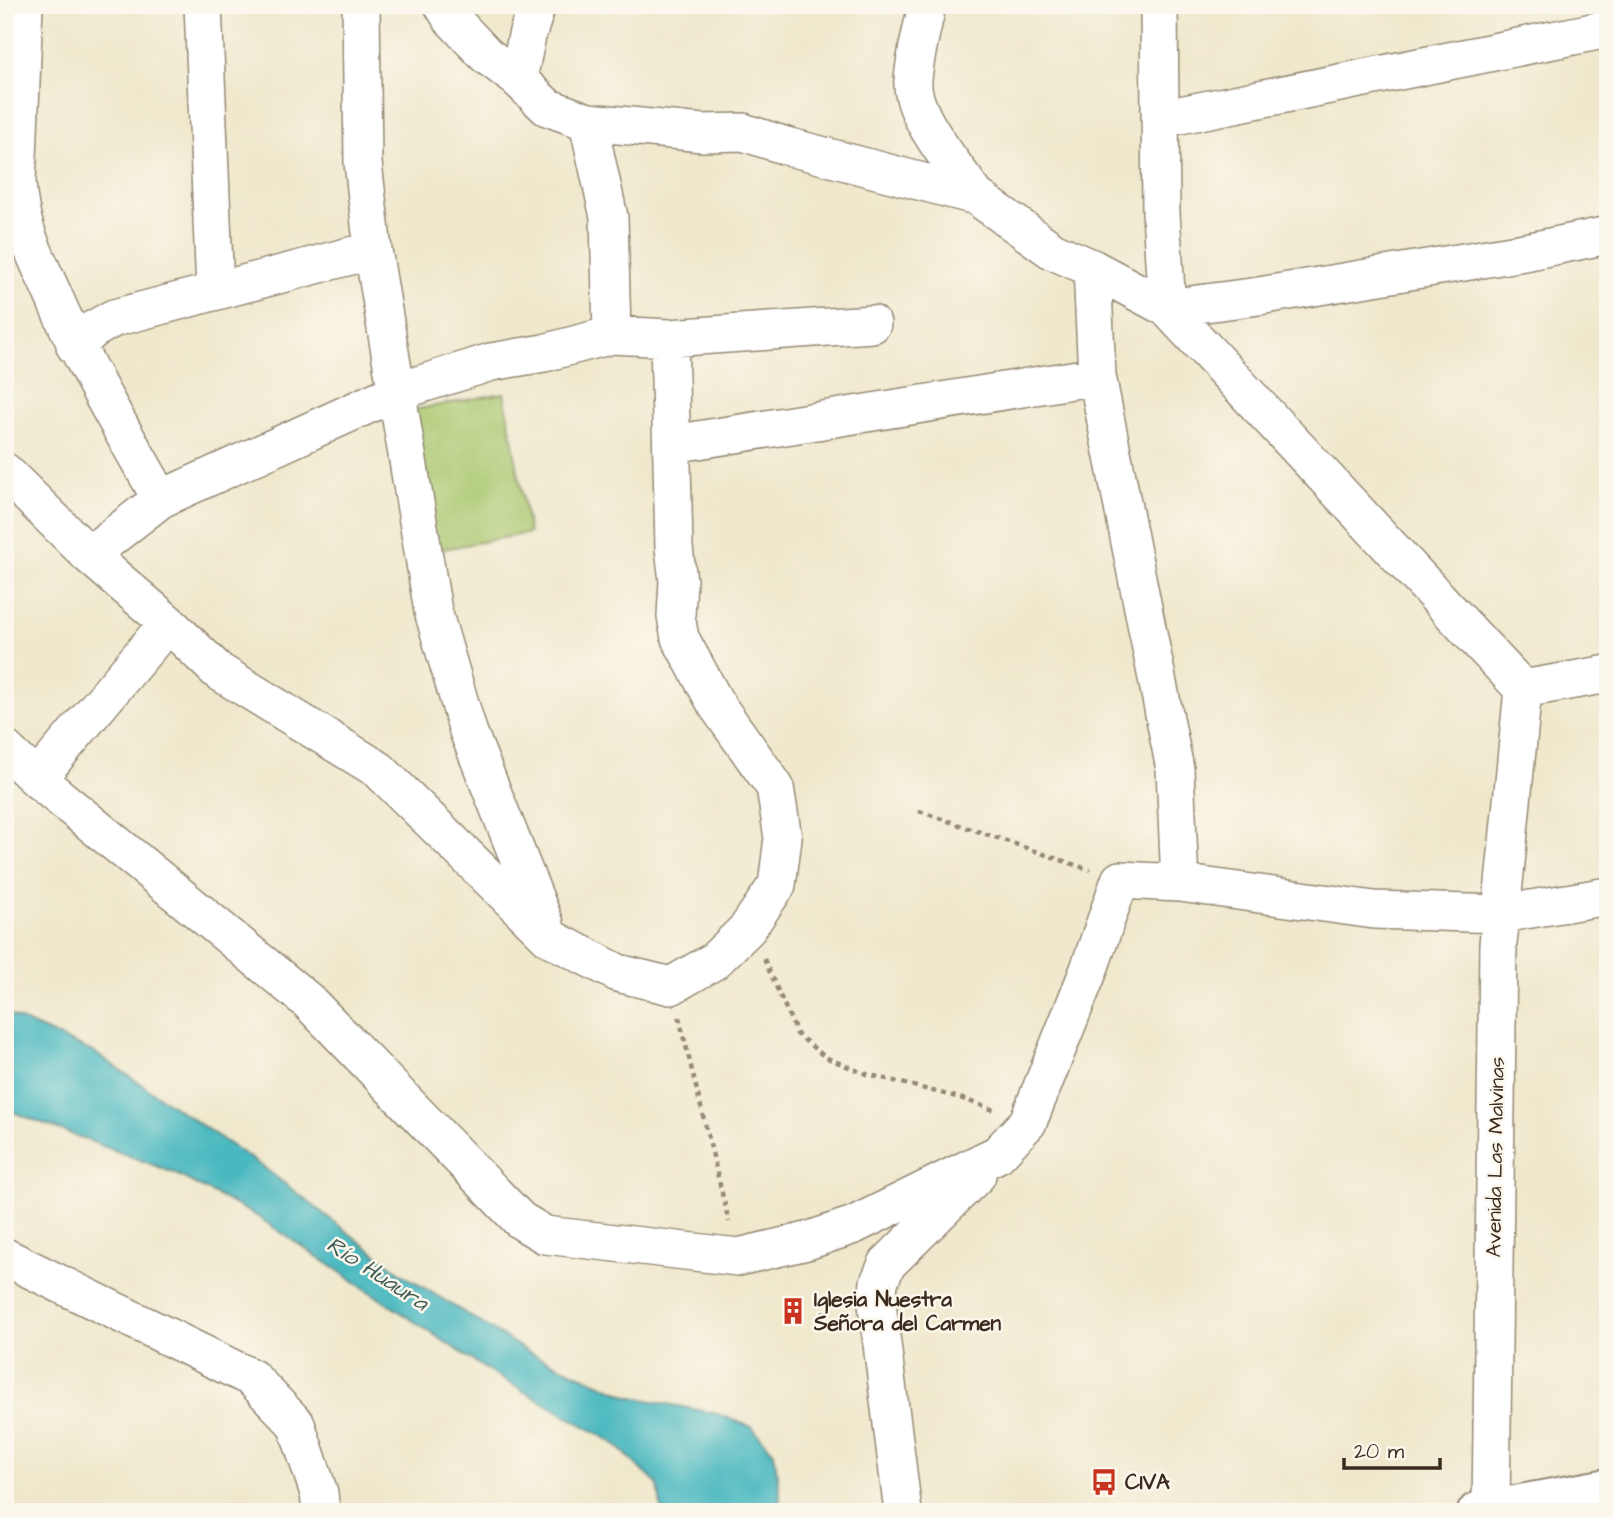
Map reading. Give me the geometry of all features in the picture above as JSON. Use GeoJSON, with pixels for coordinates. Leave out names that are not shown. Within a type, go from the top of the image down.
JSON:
{"type":"FeatureCollection","features":[{"type":"Feature","properties":{"kind":"main road"},"geometry":{"type":"LineString","coordinates":[[1484,1510],[1608,1488]]}},
{"type":"Feature","properties":{"kind":"street"},"geometry":{"type":"LineString","coordinates":[[24,5],[19,209],[26,234],[75,346],[161,499]]}},
{"type":"Feature","properties":{"kind":"street"},"geometry":{"type":"LineString","coordinates":[[203,5],[215,291]]}},
{"type":"Feature","properties":{"kind":"street"},"geometry":{"type":"LineString","coordinates":[[361,5],[363,163],[373,250],[433,611],[468,732],[550,938]]}},
{"type":"Feature","properties":{"kind":"street"},"geometry":{"type":"LineString","coordinates":[[443,5],[486,55],[518,79],[547,107],[588,122],[703,133],[743,132],[786,146],[976,196]]}},
{"type":"Feature","properties":{"kind":"street"},"geometry":{"type":"LineString","coordinates":[[518,79],[537,5]]}},
{"type":"Feature","properties":{"kind":"street"},"geometry":{"type":"LineString","coordinates":[[927,5],[913,80],[914,99],[921,117],[976,196],[1054,251],[1092,268],[1167,309],[1523,689],[1608,674]]}},
{"type":"Feature","properties":{"kind":"street"},"geometry":{"type":"LineString","coordinates":[[1159,5],[1161,213],[1167,309]]}},
{"type":"Feature","properties":{"kind":"street"},"geometry":{"type":"LineString","coordinates":[[1160,119],[1608,29]]}},
{"type":"Feature","properties":{"kind":"street"},"geometry":{"type":"LineString","coordinates":[[588,122],[609,217],[612,335]]}},
{"type":"Feature","properties":{"kind":"street"},"geometry":{"type":"LineString","coordinates":[[1167,309],[1530,251],[1608,234]]}},
{"type":"Feature","properties":{"kind":"street"},"geometry":{"type":"LineString","coordinates":[[75,346],[94,329],[114,318],[373,250]]}},
{"type":"Feature","properties":{"kind":"street"},"geometry":{"type":"LineString","coordinates":[[1092,268],[1097,376],[1175,769],[1180,883]]}},
{"type":"Feature","properties":{"kind":"street"},"geometry":{"type":"LineString","coordinates":[[89,555],[161,499],[396,392],[491,362],[544,353],[612,335],[669,338],[872,324]]}},
{"type":"Feature","properties":{"kind":"street"},"geometry":{"type":"LineString","coordinates":[[5,472],[89,555],[218,671],[379,770],[550,938],[618,973],[671,986],[714,961],[747,929],[776,885],[783,838],[775,787],[716,704],[680,638],[676,616],[678,581],[674,548],[669,338]]}},
{"type":"Feature","properties":{"kind":"street"},"geometry":{"type":"LineString","coordinates":[[673,444],[1097,376]]}},
{"type":"Feature","properties":{"kind":"street"},"geometry":{"type":"LineString","coordinates":[[37,779],[168,624]]}},
{"type":"Feature","properties":{"kind":"street","name":"Avenida Las Malvinas"},"geometry":{"type":"LineString","coordinates":[[1484,1510],[1498,958],[1523,689]]}},
{"type":"Feature","properties":{"kind":"street"},"geometry":{"type":"LineString","coordinates":[[5,749],[37,779],[308,1001],[520,1220],[545,1235],[738,1257],[807,1241],[855,1224],[998,1154]]}},
{"type":"Feature","properties":{"kind":"street"},"geometry":{"type":"LineString","coordinates":[[903,1512],[877,1304],[879,1282],[887,1265],[1028,1122],[1088,972],[1120,880],[1180,883],[1374,911],[1501,914],[1608,896]]}},
{"type":"Feature","properties":{"kind":"street"},"geometry":{"type":"LineString","coordinates":[[15,1270],[252,1378],[296,1424],[319,1493],[321,1512]]}},
{"type":"Feature","properties":{"kind":"path"},"geometry":{"type":"LineString","coordinates":[[919,810],[1120,880]]}},
{"type":"Feature","properties":{"kind":"path"},"geometry":{"type":"LineString","coordinates":[[762,955],[797,1034],[825,1057],[863,1073],[960,1098],[1028,1122]]}},
{"type":"Feature","properties":{"kind":"path"},"geometry":{"type":"LineString","coordinates":[[671,986],[738,1257]]}},
{"type":"Feature","properties":{"kind":"green space"},"geometry":{"type":"Polygon","coordinates":[[[504,393],[529,533],[432,551],[407,411],[504,393]]]}},
{"type":"Feature","properties":{"kind":"water","name":"Río Huaura"},"geometry":{"type":"Polygon","coordinates":[[[5,1013],[95,1053],[263,1167],[402,1274],[528,1352],[628,1396],[717,1414],[752,1427],[774,1453],[780,1493],[779,1512],[662,1512],[658,1485],[614,1443],[490,1372],[255,1215],[172,1172],[5,1109],[5,1013]]]}},
{"type":"Feature","properties":{"kind":"place","name":"Iglesia Nuestra Señora del Carmen"},"geometry":{"type":"Point","coordinates":[793,1311]}},
{"type":"Feature","properties":{"kind":"place","name":"CIVA"},"geometry":{"type":"Point","coordinates":[1104,1482]}}]}
